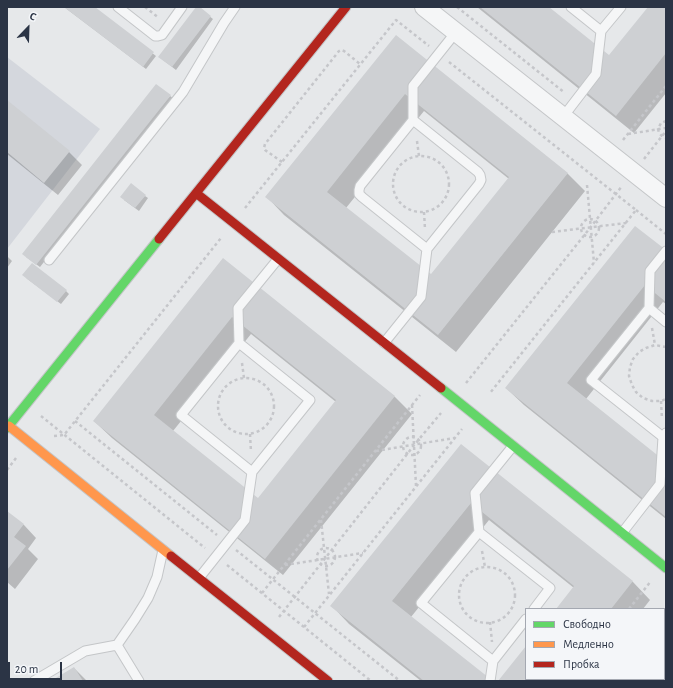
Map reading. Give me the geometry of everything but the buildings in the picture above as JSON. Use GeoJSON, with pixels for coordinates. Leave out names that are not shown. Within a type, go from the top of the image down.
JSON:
{"type":"FeatureCollection","features":[{"type":"Feature","properties":{"kind":"street"},"geometry":{"type":"LineString","coordinates":[[328,681],[8,427],[346,7]]}},
{"type":"Feature","properties":{"kind":"street"},"geometry":{"type":"LineString","coordinates":[[424,7],[666,198]]}},
{"type":"Feature","properties":{"kind":"street"},"geometry":{"type":"LineString","coordinates":[[196,193],[666,568]]}},
{"type":"Feature","properties":{"kind":"lane"},"geometry":{"type":"LineString","coordinates":[[118,7],[155,36],[158,36],[162,35],[182,7]]}},
{"type":"Feature","properties":{"kind":"lane"},"geometry":{"type":"LineString","coordinates":[[571,7],[601,31]]}},
{"type":"Feature","properties":{"kind":"lane"},"geometry":{"type":"LineString","coordinates":[[563,117],[596,74],[601,31],[621,7]]}},
{"type":"Feature","properties":{"kind":"lane"},"geometry":{"type":"LineString","coordinates":[[49,260],[183,92],[232,8]]}},
{"type":"Feature","properties":{"kind":"lane"},"geometry":{"type":"LineString","coordinates":[[427,249],[362,197],[359,194],[360,186],[413,120],[412,86],[456,32]]}},
{"type":"Feature","properties":{"kind":"lane"},"geometry":{"type":"LineString","coordinates":[[384,343],[421,297],[427,249],[481,180],[478,172],[413,120]]}},
{"type":"Feature","properties":{"kind":"lane"},"geometry":{"type":"LineString","coordinates":[[622,533],[660,484],[664,435],[591,380],[649,308],[650,271],[666,251]]}},
{"type":"Feature","properties":{"kind":"lane"},"geometry":{"type":"LineString","coordinates":[[252,472],[181,415],[239,343],[238,308],[278,258]]}},
{"type":"Feature","properties":{"kind":"lane"},"geometry":{"type":"LineString","coordinates":[[649,308],[666,322]]}},
{"type":"Feature","properties":{"kind":"lane"},"geometry":{"type":"LineString","coordinates":[[198,578],[245,520],[252,472],[310,400],[239,343]]}},
{"type":"Feature","properties":{"kind":"lane"},"geometry":{"type":"LineString","coordinates":[[493,660],[421,603],[479,532],[475,493],[513,446]]}},
{"type":"Feature","properties":{"kind":"lane"},"geometry":{"type":"LineString","coordinates":[[479,532],[550,588],[535,608]]}},
{"type":"Feature","properties":{"kind":"lane"},"geometry":{"type":"LineString","coordinates":[[34,681],[85,651],[117,645],[148,598],[157,577],[163,550]]}},
{"type":"Feature","properties":{"kind":"lane"},"geometry":{"type":"LineString","coordinates":[[490,681],[493,660],[525,620]]}},
{"type":"Feature","properties":{"kind":"lane"},"geometry":{"type":"LineString","coordinates":[[117,645],[139,681]]}},
{"type":"Feature","properties":{"kind":"path"},"geometry":{"type":"LineString","coordinates":[[457,7],[575,101]]}},
{"type":"Feature","properties":{"kind":"path"},"geometry":{"type":"LineString","coordinates":[[282,162],[265,150],[265,144],[339,51],[344,51],[360,64]]}},
{"type":"Feature","properties":{"kind":"path"},"geometry":{"type":"LineString","coordinates":[[623,140],[666,87]]}},
{"type":"Feature","properties":{"kind":"path"},"geometry":{"type":"LineString","coordinates":[[666,121],[661,123],[658,129],[659,134],[666,138]]}},
{"type":"Feature","properties":{"kind":"path"},"geometry":{"type":"LineString","coordinates":[[628,134],[666,128]]}},
{"type":"Feature","properties":{"kind":"path"},"geometry":{"type":"LineString","coordinates":[[617,135],[629,144]]}},
{"type":"Feature","properties":{"kind":"path"},"geometry":{"type":"LineString","coordinates":[[640,153],[645,157]]}},
{"type":"Feature","properties":{"kind":"path"},"geometry":{"type":"LineString","coordinates":[[419,156],[438,162],[444,169],[448,178],[449,187],[441,204],[433,210],[424,212],[416,212],[407,209],[400,203],[393,187],[397,170],[402,164],[410,158],[419,156]]}},
{"type":"Feature","properties":{"kind":"path"},"geometry":{"type":"LineString","coordinates":[[596,178],[666,234]]}},
{"type":"Feature","properties":{"kind":"path"},"geometry":{"type":"LineString","coordinates":[[587,185],[594,263]]}},
{"type":"Feature","properties":{"kind":"path"},"geometry":{"type":"LineString","coordinates":[[64,434],[252,200]]}},
{"type":"Feature","properties":{"kind":"path"},"geometry":{"type":"LineString","coordinates":[[490,392],[636,210]]}},
{"type":"Feature","properties":{"kind":"path"},"geometry":{"type":"LineString","coordinates":[[590,220],[595,222],[598,227],[597,233],[591,237],[584,235],[581,229],[582,224],[590,220]]}},
{"type":"Feature","properties":{"kind":"path"},"geometry":{"type":"LineString","coordinates":[[552,232],[626,223]]}},
{"type":"Feature","properties":{"kind":"path"},"geometry":{"type":"LineString","coordinates":[[666,347],[656,345],[638,352],[630,367],[629,376],[636,392],[643,398],[652,401],[661,401],[666,399]]}},
{"type":"Feature","properties":{"kind":"path"},"geometry":{"type":"LineString","coordinates":[[244,378],[254,380],[269,390],[273,399],[274,409],[272,418],[266,426],[258,432],[250,434],[241,434],[232,431],[220,418],[218,409],[219,400],[227,385],[244,378]]}},
{"type":"Feature","properties":{"kind":"path"},"geometry":{"type":"LineString","coordinates":[[262,593],[420,395]]}},
{"type":"Feature","properties":{"kind":"path"},"geometry":{"type":"LineString","coordinates":[[26,404],[371,681]]}},
{"type":"Feature","properties":{"kind":"path"},"geometry":{"type":"LineString","coordinates":[[412,405],[416,487]]}},
{"type":"Feature","properties":{"kind":"path"},"geometry":{"type":"LineString","coordinates":[[304,627],[462,428]]}},
{"type":"Feature","properties":{"kind":"path"},"geometry":{"type":"LineString","coordinates":[[414,438],[421,444],[421,449],[420,452],[412,455],[405,451],[404,446],[407,440],[414,438]]}},
{"type":"Feature","properties":{"kind":"path"},"geometry":{"type":"LineString","coordinates":[[375,451],[455,438]]}},
{"type":"Feature","properties":{"kind":"path"},"geometry":{"type":"LineString","coordinates":[[321,519],[329,595]]}},
{"type":"Feature","properties":{"kind":"path"},"geometry":{"type":"LineString","coordinates":[[324,549],[330,550],[334,554],[331,565],[326,566],[320,564],[317,560],[318,553],[324,549]]}},
{"type":"Feature","properties":{"kind":"path"},"geometry":{"type":"LineString","coordinates":[[284,565],[363,553]]}},
{"type":"Feature","properties":{"kind":"path"},"geometry":{"type":"LineString","coordinates":[[485,567],[495,568],[504,572],[510,579],[514,588],[515,597],[512,607],[507,615],[499,620],[490,622],[482,622],[473,619],[466,614],[461,606],[459,598],[460,589],[468,574],[476,569],[485,567]]}},
{"type":"Feature","properties":{"kind":"path"},"geometry":{"type":"LineString","coordinates":[[630,608],[652,579]]}},
{"type":"Feature","properties":{"kind":"shaded area"},"geometry":{"type":"Polygon","coordinates":[[[7,57],[100,129],[7,249],[7,57]]]}},
{"type":"Feature","properties":{"kind":"traffic: fast"},"geometry":{"type":"LineString","coordinates":[[7,428],[159,239]]}},
{"type":"Feature","properties":{"kind":"traffic: fast"},"geometry":{"type":"LineString","coordinates":[[441,388],[666,568]]}},
{"type":"Feature","properties":{"kind":"traffic: slow"},"geometry":{"type":"LineString","coordinates":[[9,426],[171,556]]}},
{"type":"Feature","properties":{"kind":"traffic: jam"},"geometry":{"type":"LineString","coordinates":[[159,239],[346,7]]}},
{"type":"Feature","properties":{"kind":"traffic: jam"},"geometry":{"type":"LineString","coordinates":[[196,193],[441,388]]}},
{"type":"Feature","properties":{"kind":"traffic: jam"},"geometry":{"type":"LineString","coordinates":[[171,556],[328,681]]}}]}
